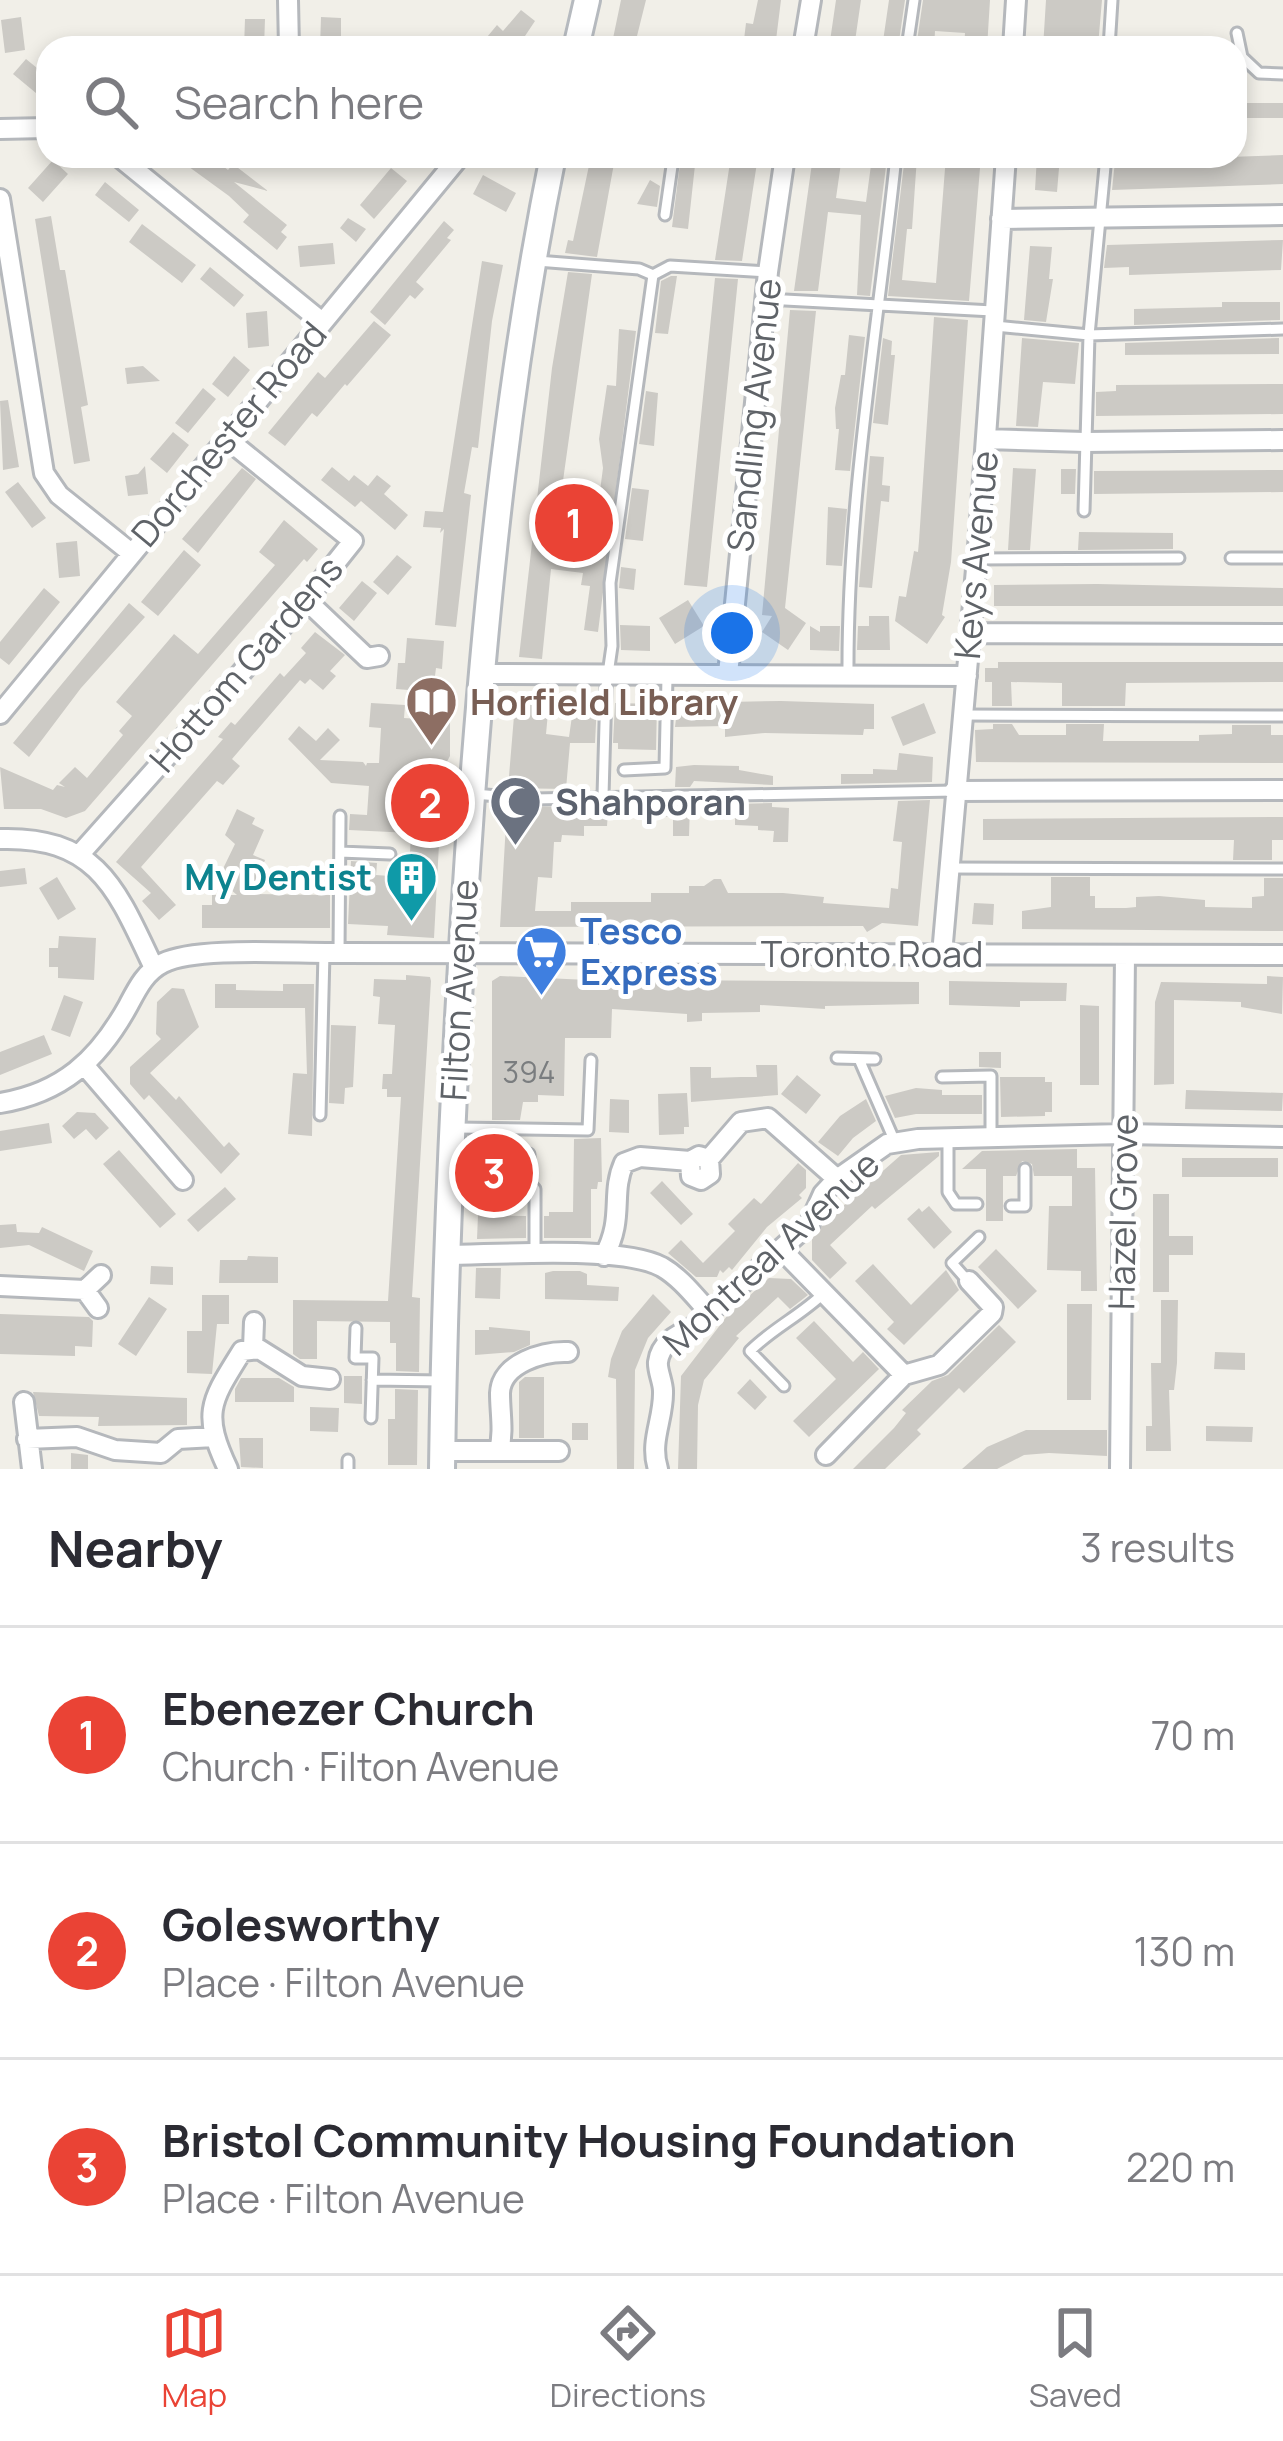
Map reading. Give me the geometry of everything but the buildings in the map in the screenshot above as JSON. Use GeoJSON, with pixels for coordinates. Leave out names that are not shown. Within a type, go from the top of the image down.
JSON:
{"type":"FeatureCollection","features":[{"type":"Feature","properties":{"kind":"street"},"geometry":{"type":"LineString","coordinates":[[288,0],[289,36]]}},
{"type":"Feature","properties":{"kind":"street"},"geometry":{"type":"LineString","coordinates":[[579,36],[587,0]]}},
{"type":"Feature","properties":{"kind":"street"},"geometry":{"type":"LineString","coordinates":[[805,36],[811,0]]}},
{"type":"Feature","properties":{"kind":"street"},"geometry":{"type":"LineString","coordinates":[[1014,36],[1016,0]]}},
{"type":"Feature","properties":{"kind":"street"},"geometry":{"type":"LineString","coordinates":[[0,129],[36,128]]}},
{"type":"Feature","properties":{"kind":"street"},"geometry":{"type":"LineString","coordinates":[[133,168],[322,322]]}},
{"type":"Feature","properties":{"kind":"street","name":"Dorchester Road"},"geometry":{"type":"LineString","coordinates":[[0,714],[450,168]]}},
{"type":"Feature","properties":{"kind":"street","name":"Filton Avenue"},"geometry":{"type":"LineString","coordinates":[[442,1460],[445,1256],[481,674],[493,541],[532,261],[551,168]]}},
{"type":"Feature","properties":{"kind":"street","name":"Sandling Avenue"},"geometry":{"type":"LineString","coordinates":[[728,674],[768,272],[783,168]]}},
{"type":"Feature","properties":{"kind":"street","name":"Keys Avenue"},"geometry":{"type":"LineString","coordinates":[[942,954],[1005,168]]}},
{"type":"Feature","properties":{"kind":"street"},"geometry":{"type":"LineString","coordinates":[[0,199],[44,473],[59,495],[130,552]]}},
{"type":"Feature","properties":{"kind":"street"},"geometry":{"type":"LineString","coordinates":[[1001,219],[1283,215]]}},
{"type":"Feature","properties":{"kind":"street","name":"Hottom Gardens"},"geometry":{"type":"LineString","coordinates":[[80,854],[353,542],[227,439]]}},
{"type":"Feature","properties":{"kind":"street"},"geometry":{"type":"LineString","coordinates":[[986,439],[1283,440]]}},
{"type":"Feature","properties":{"kind":"street"},"geometry":{"type":"LineString","coordinates":[[306,600],[373,657],[363,678]]}},
{"type":"Feature","properties":{"kind":"street"},"geometry":{"type":"LineString","coordinates":[[971,633],[1283,634]]}},
{"type":"Feature","properties":{"kind":"street"},"geometry":{"type":"LineString","coordinates":[[481,674],[967,676]]}},
{"type":"Feature","properties":{"kind":"street"},"geometry":{"type":"LineString","coordinates":[[954,791],[1283,790]]}},
{"type":"Feature","properties":{"kind":"street"},"geometry":{"type":"LineString","coordinates":[[0,839],[46,842],[80,854],[110,883],[154,968],[142,980],[112,1036],[85,1066],[46,1091],[0,1102]]}},
{"type":"Feature","properties":{"kind":"street","name":"Toronto Road"},"geometry":{"type":"LineString","coordinates":[[154,968],[183,956],[332,953],[1283,955]]}},
{"type":"Feature","properties":{"kind":"street","name":"Hazel Grove"},"geometry":{"type":"LineString","coordinates":[[1120,1469],[1125,955]]}},
{"type":"Feature","properties":{"kind":"street"},"geometry":{"type":"LineString","coordinates":[[85,1066],[183,1180]]}},
{"type":"Feature","properties":{"kind":"street"},"geometry":{"type":"LineString","coordinates":[[604,1256],[617,1229],[624,1163],[640,1157],[699,1160],[741,1122],[768,1118],[837,1179]]}},
{"type":"Feature","properties":{"kind":"street","name":"Montreal Avenue"},"geometry":{"type":"LineString","coordinates":[[658,1469],[652,1448],[663,1400],[658,1360],[672,1337],[691,1329],[782,1250],[810,1223],[823,1194],[837,1179],[895,1142],[991,1138],[1025,1143],[1123,1134],[1283,1137]]}},
{"type":"Feature","properties":{"kind":"street"},"geometry":{"type":"LineString","coordinates":[[782,1250],[904,1375]]}},
{"type":"Feature","properties":{"kind":"street"},"geometry":{"type":"LineString","coordinates":[[445,1256],[604,1256],[659,1265],[710,1313]]}},
{"type":"Feature","properties":{"kind":"street"},"geometry":{"type":"LineString","coordinates":[[0,1286],[85,1290],[101,1275]]}},
{"type":"Feature","properties":{"kind":"street"},"geometry":{"type":"LineString","coordinates":[[826,1455],[904,1375],[939,1365],[992,1312],[993,1306],[969,1282]]}},
{"type":"Feature","properties":{"kind":"street"},"geometry":{"type":"LineString","coordinates":[[85,1290],[98,1308]]}},
{"type":"Feature","properties":{"kind":"street"},"geometry":{"type":"LineString","coordinates":[[253,1348],[254,1322]]}},
{"type":"Feature","properties":{"kind":"street"},"geometry":{"type":"LineString","coordinates":[[228,1469],[214,1437],[216,1390],[242,1351],[266,1352],[302,1376],[330,1379]]}},
{"type":"Feature","properties":{"kind":"street"},"geometry":{"type":"LineString","coordinates":[[499,1451],[504,1419],[500,1393],[506,1377],[543,1353],[568,1352]]}},
{"type":"Feature","properties":{"kind":"street"},"geometry":{"type":"LineString","coordinates":[[24,1402],[32,1469]]}},
{"type":"Feature","properties":{"kind":"street"},"geometry":{"type":"LineString","coordinates":[[27,1439],[76,1437],[116,1450],[161,1453],[178,1439],[214,1437]]}},
{"type":"Feature","properties":{"kind":"street"},"geometry":{"type":"LineString","coordinates":[[442,1460],[499,1451],[559,1450]]}},
{"type":"Feature","properties":{"kind":"lane"},"geometry":{"type":"LineString","coordinates":[[909,36],[914,0]]}},
{"type":"Feature","properties":{"kind":"lane"},"geometry":{"type":"LineString","coordinates":[[1110,36],[1112,0]]}},
{"type":"Feature","properties":{"kind":"lane"},"geometry":{"type":"LineString","coordinates":[[1247,62],[1259,73],[1283,74]]}},
{"type":"Feature","properties":{"kind":"lane"},"geometry":{"type":"LineString","coordinates":[[665,215],[672,168]]}},
{"type":"Feature","properties":{"kind":"lane"},"geometry":{"type":"LineString","coordinates":[[848,675],[850,546],[894,168]]}},
{"type":"Feature","properties":{"kind":"lane"},"geometry":{"type":"LineString","coordinates":[[1084,511],[1089,335],[1105,168]]}},
{"type":"Feature","properties":{"kind":"lane"},"geometry":{"type":"LineString","coordinates":[[532,261],[653,274],[670,266],[768,272]]}},
{"type":"Feature","properties":{"kind":"lane"},"geometry":{"type":"LineString","coordinates":[[602,796],[610,583],[653,274]]}},
{"type":"Feature","properties":{"kind":"lane"},"geometry":{"type":"LineString","coordinates":[[766,299],[887,303],[1089,335],[1283,329]]}},
{"type":"Feature","properties":{"kind":"lane"},"geometry":{"type":"LineString","coordinates":[[977,559],[1179,558]]}},
{"type":"Feature","properties":{"kind":"lane"},"geometry":{"type":"LineString","coordinates":[[1231,558],[1283,558]]}},
{"type":"Feature","properties":{"kind":"lane"},"geometry":{"type":"LineString","coordinates":[[624,770],[665,768],[667,675]]}},
{"type":"Feature","properties":{"kind":"lane"},"geometry":{"type":"LineString","coordinates":[[962,715],[1283,716]]}},
{"type":"Feature","properties":{"kind":"lane"},"geometry":{"type":"LineString","coordinates":[[472,794],[534,800],[954,791]]}},
{"type":"Feature","properties":{"kind":"lane"},"geometry":{"type":"LineString","coordinates":[[320,1115],[340,816]]}},
{"type":"Feature","properties":{"kind":"lane"},"geometry":{"type":"LineString","coordinates":[[340,852],[391,854]]}},
{"type":"Feature","properties":{"kind":"lane"},"geometry":{"type":"LineString","coordinates":[[949,868],[1283,868]]}},
{"type":"Feature","properties":{"kind":"lane"},"geometry":{"type":"LineString","coordinates":[[837,1058],[875,1059]]}},
{"type":"Feature","properties":{"kind":"lane"},"geometry":{"type":"LineString","coordinates":[[859,1059],[895,1142]]}},
{"type":"Feature","properties":{"kind":"lane"},"geometry":{"type":"LineString","coordinates":[[452,1128],[588,1130],[591,1060]]}},
{"type":"Feature","properties":{"kind":"lane"},"geometry":{"type":"LineString","coordinates":[[942,1076],[991,1076],[991,1138]]}},
{"type":"Feature","properties":{"kind":"lane"},"geometry":{"type":"LineString","coordinates":[[947,1139],[948,1192],[956,1204],[977,1204]]}},
{"type":"Feature","properties":{"kind":"lane"},"geometry":{"type":"LineString","coordinates":[[529,1154],[529,1183],[535,1189],[535,1256]]}},
{"type":"Feature","properties":{"kind":"lane"},"geometry":{"type":"LineString","coordinates":[[1011,1206],[1025,1206],[1025,1169]]}},
{"type":"Feature","properties":{"kind":"lane"},"geometry":{"type":"LineString","coordinates":[[969,1282],[952,1263],[979,1237]]}},
{"type":"Feature","properties":{"kind":"lane"},"geometry":{"type":"LineString","coordinates":[[784,1386],[750,1351],[779,1326],[796,1320],[824,1293]]}},
{"type":"Feature","properties":{"kind":"lane"},"geometry":{"type":"LineString","coordinates":[[356,1328],[356,1358],[373,1358],[371,1418]]}},
{"type":"Feature","properties":{"kind":"lane"},"geometry":{"type":"LineString","coordinates":[[372,1380],[443,1381]]}},
{"type":"Feature","properties":{"kind":"place","name":"Ebenezer Church"},"geometry":{"type":"Point","coordinates":[574,523]}},
{"type":"Feature","properties":{"kind":"place","name":"Horfield Library"},"geometry":{"type":"Point","coordinates":[431,748]}},
{"type":"Feature","properties":{"kind":"place","name":"Golesworthy"},"geometry":{"type":"Point","coordinates":[430,803]}},
{"type":"Feature","properties":{"kind":"place","name":"Shahporan"},"geometry":{"type":"Point","coordinates":[516,848]}},
{"type":"Feature","properties":{"kind":"place","name":"My Dentist"},"geometry":{"type":"Point","coordinates":[411,923]}},
{"type":"Feature","properties":{"kind":"place","name":"Tesco Express"},"geometry":{"type":"Point","coordinates":[541,998]}},
{"type":"Feature","properties":{"kind":"place","name":"Bristol Community Housing Foundation"},"geometry":{"type":"Point","coordinates":[494,1173]}}]}
